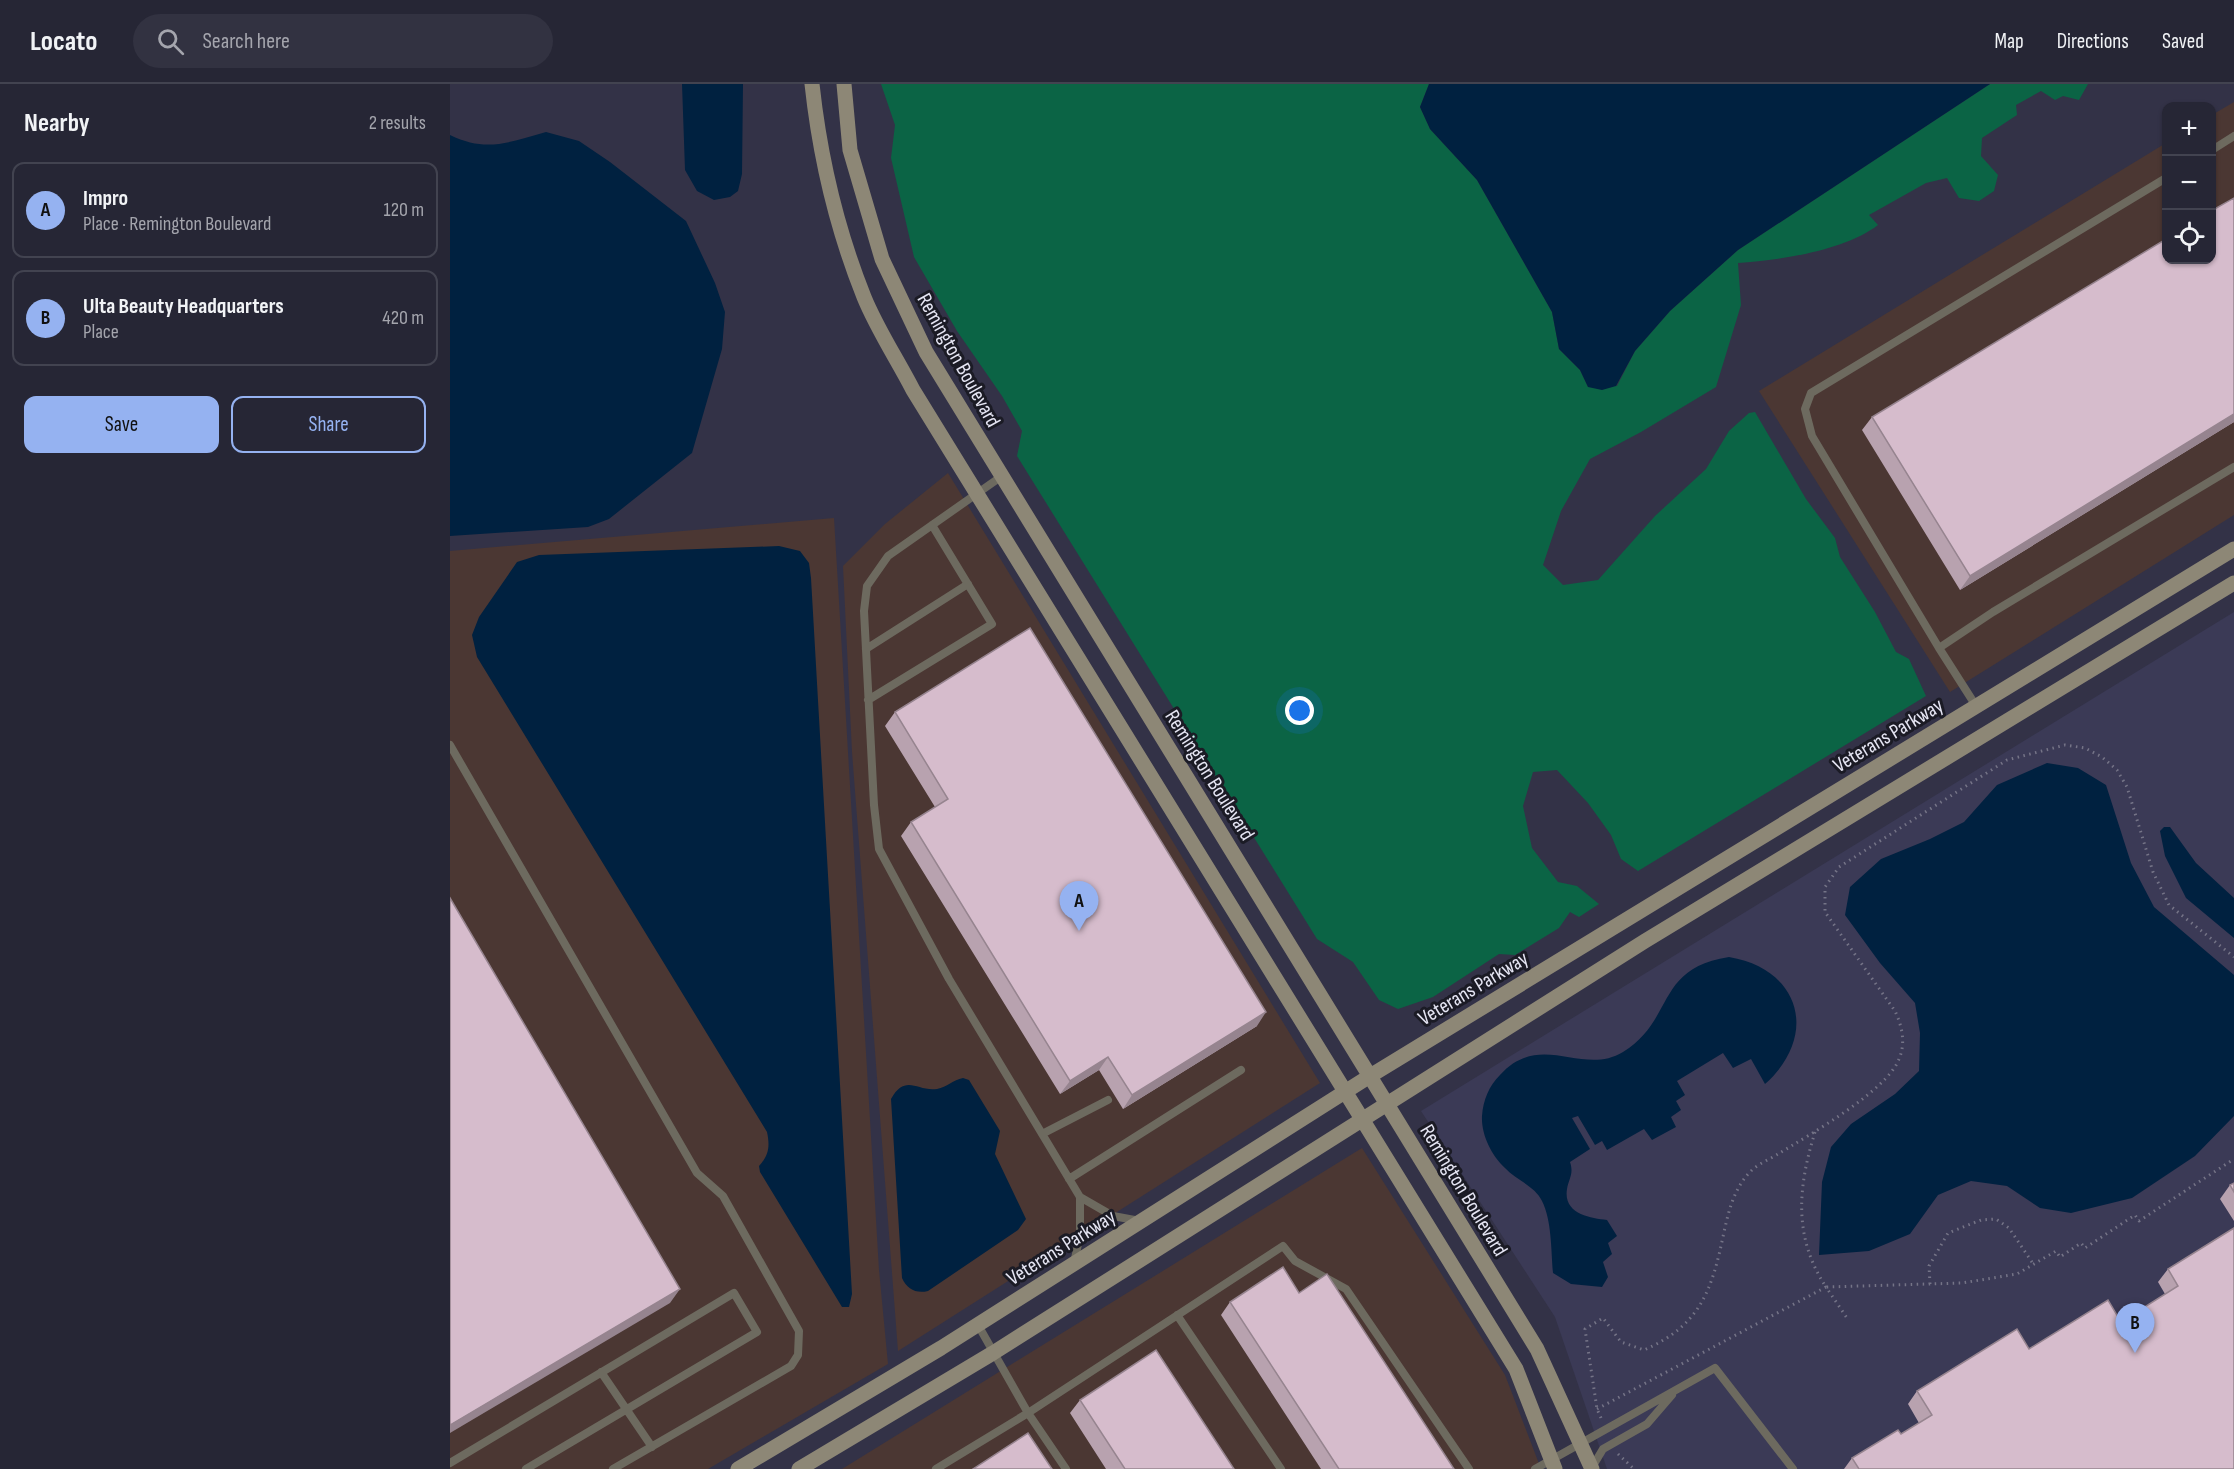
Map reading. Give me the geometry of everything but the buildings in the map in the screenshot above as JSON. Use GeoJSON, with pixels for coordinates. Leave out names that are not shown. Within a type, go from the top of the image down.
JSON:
{"type":"FeatureCollection","features":[{"type":"Feature","properties":{"kind":"main road"},"geometry":{"type":"LineString","coordinates":[[812,84],[818,143],[834,214],[865,299],[913,390],[1516,1369],[1553,1464]]}},
{"type":"Feature","properties":{"kind":"main road","name":"Remington Boulevard"},"geometry":{"type":"LineString","coordinates":[[844,84],[850,150],[882,259],[926,352],[1537,1349],[1591,1469]]}},
{"type":"Feature","properties":{"kind":"main road","name":"Veterans Parkway"},"geometry":{"type":"LineString","coordinates":[[738,1469],[978,1325],[1370,1076],[2234,549]]}},
{"type":"Feature","properties":{"kind":"main road"},"geometry":{"type":"LineString","coordinates":[[799,1469],[993,1353],[1645,941],[2234,583]]}},
{"type":"Feature","properties":{"kind":"lane"},"geometry":{"type":"LineString","coordinates":[[2216,147],[2234,136]]}},
{"type":"Feature","properties":{"kind":"lane"},"geometry":{"type":"LineString","coordinates":[[1976,706],[1812,436],[1805,409],[1811,393],[2162,180]]}},
{"type":"Feature","properties":{"kind":"lane"},"geometry":{"type":"LineString","coordinates":[[1939,648],[2002,607],[2234,467]]}},
{"type":"Feature","properties":{"kind":"lane"},"geometry":{"type":"LineString","coordinates":[[1002,476],[888,556],[867,586],[864,611],[868,700],[879,849],[949,979],[1080,1197],[1113,1216],[1140,1222]]}},
{"type":"Feature","properties":{"kind":"lane"},"geometry":{"type":"LineString","coordinates":[[868,700],[992,624],[932,525]]}},
{"type":"Feature","properties":{"kind":"lane"},"geometry":{"type":"LineString","coordinates":[[866,649],[968,584]]}},
{"type":"Feature","properties":{"kind":"lane"},"geometry":{"type":"LineString","coordinates":[[450,745],[697,1173],[723,1196],[799,1331],[798,1356],[791,1366],[613,1469]]}},
{"type":"Feature","properties":{"kind":"lane"},"geometry":{"type":"LineString","coordinates":[[1069,1179],[1241,1070]]}},
{"type":"Feature","properties":{"kind":"lane"},"geometry":{"type":"LineString","coordinates":[[1042,1134],[1108,1100]]}},
{"type":"Feature","properties":{"kind":"lane"},"geometry":{"type":"LineString","coordinates":[[1074,1264],[1080,1235],[1080,1197]]}},
{"type":"Feature","properties":{"kind":"lane"},"geometry":{"type":"LineString","coordinates":[[936,1469],[1028,1413],[1283,1246],[1295,1261],[1346,1289],[1469,1469]]}},
{"type":"Feature","properties":{"kind":"lane"},"geometry":{"type":"LineString","coordinates":[[450,1463],[734,1293],[757,1332],[526,1469]]}},
{"type":"Feature","properties":{"kind":"lane"},"geometry":{"type":"LineString","coordinates":[[1177,1315],[1281,1469]]}},
{"type":"Feature","properties":{"kind":"lane"},"geometry":{"type":"LineString","coordinates":[[978,1325],[1028,1413],[1066,1469]]}},
{"type":"Feature","properties":{"kind":"lane"},"geometry":{"type":"LineString","coordinates":[[1535,1469],[1553,1464],[1580,1444],[1715,1368],[1792,1469]]}},
{"type":"Feature","properties":{"kind":"lane"},"geometry":{"type":"LineString","coordinates":[[601,1372],[652,1447]]}},
{"type":"Feature","properties":{"kind":"lane"},"geometry":{"type":"LineString","coordinates":[[1591,1469],[1603,1449],[1647,1424],[1677,1390]]}},
{"type":"Feature","properties":{"kind":"path"},"geometry":{"type":"LineString","coordinates":[[1606,1429],[1597,1409],[1585,1329],[1603,1318],[1621,1342],[1644,1350],[1670,1338],[1693,1316],[1714,1280],[1731,1199],[1751,1170],[1815,1131],[1881,1084],[1896,1065],[1903,1042],[1901,1026],[1895,1011],[1825,912],[1825,887],[1830,876],[1868,847],[2007,760],[2066,745],[2085,748],[2102,757],[2117,770],[2127,787],[2152,872],[2169,904],[2234,957]]}},
{"type":"Feature","properties":{"kind":"path"},"geometry":{"type":"LineString","coordinates":[[1815,1131],[1803,1171],[1803,1239],[1812,1266],[1847,1318]]}},
{"type":"Feature","properties":{"kind":"path"},"geometry":{"type":"LineString","coordinates":[[1597,1409],[1826,1287],[1962,1283],[2016,1274],[2056,1251],[2060,1257],[2081,1243],[2085,1248],[2135,1215],[2139,1221],[2234,1159]]}},
{"type":"Feature","properties":{"kind":"path"},"geometry":{"type":"LineString","coordinates":[[1930,1284],[1929,1266],[1948,1233],[1981,1220],[1996,1219],[2009,1228],[2034,1265]]}},
{"type":"Feature","properties":{"kind":"path"},"geometry":{"type":"LineString","coordinates":[[1614,1444],[1619,1454],[1634,1469]]}},
{"type":"Feature","properties":{"kind":"shaded area"},"geometry":{"type":"Polygon","coordinates":[[[2234,102],[2234,515],[1950,692],[1759,391],[2162,145],[2162,264],[2216,264],[2216,113],[2234,102]]]}},
{"type":"Feature","properties":{"kind":"shaded area"},"geometry":{"type":"Polygon","coordinates":[[[948,473],[1320,1083],[898,1351],[852,752],[843,566],[885,524],[948,473]]]}},
{"type":"Feature","properties":{"kind":"shaded area"},"geometry":{"type":"Polygon","coordinates":[[[834,518],[879,1270],[888,1364],[708,1469],[450,1469],[450,551],[834,518]]]}},
{"type":"Feature","properties":{"kind":"shaded area"},"geometry":{"type":"Polygon","coordinates":[[[2234,612],[2234,1469],[1607,1469],[1555,1317],[1421,1111],[2234,612]]]}},
{"type":"Feature","properties":{"kind":"shaded area"},"geometry":{"type":"Polygon","coordinates":[[[1362,1148],[1505,1375],[1541,1469],[842,1469],[1362,1148]]]}},
{"type":"Feature","properties":{"kind":"green space"},"geometry":{"type":"Polygon","coordinates":[[[881,84],[1429,84],[1420,107],[1430,129],[1477,180],[1552,312],[1559,349],[1580,370],[1588,387],[1617,386],[1635,351],[1670,311],[1738,250],[1990,84],[2088,84],[2079,100],[2063,96],[2055,100],[2041,91],[2016,105],[2017,115],[1982,138],[1981,156],[1998,175],[1994,191],[1979,201],[1959,198],[1947,178],[1926,183],[1869,215],[1878,225],[1848,241],[1792,257],[1738,263],[1741,305],[1716,387],[1641,432],[1590,459],[1561,511],[1543,565],[1563,585],[1598,580],[1655,516],[1706,469],[1729,431],[1749,413],[1755,412],[1806,499],[1835,538],[1840,557],[1875,612],[1896,652],[1909,659],[1926,696],[1638,871],[1621,859],[1611,835],[1588,803],[1557,770],[1533,772],[1523,806],[1532,848],[1558,882],[1577,886],[1599,904],[1579,917],[1570,912],[1559,928],[1515,955],[1499,954],[1433,997],[1398,1009],[1379,1000],[1353,962],[1317,939],[1017,456],[1022,431],[1002,396],[957,331],[914,257],[891,158],[895,125],[881,84]]]}},
{"type":"Feature","properties":{"kind":"water"},"geometry":{"type":"Polygon","coordinates":[[[682,84],[743,84],[742,174],[738,191],[730,197],[714,200],[697,191],[685,170],[682,84]]]}},
{"type":"Feature","properties":{"kind":"water"},"geometry":{"type":"Polygon","coordinates":[[[1429,84],[1990,84],[1738,250],[1670,311],[1635,351],[1616,386],[1602,390],[1588,387],[1580,370],[1559,349],[1552,312],[1477,180],[1430,129],[1420,107],[1429,84]]]}},
{"type":"Feature","properties":{"kind":"water"},"geometry":{"type":"Polygon","coordinates":[[[546,132],[579,141],[686,221],[715,283],[725,312],[722,349],[692,453],[609,519],[588,527],[450,536],[450,135],[475,144],[487,145],[509,142],[546,132]]]}},
{"type":"Feature","properties":{"kind":"water"},"geometry":{"type":"Polygon","coordinates":[[[779,546],[800,551],[809,563],[811,578],[852,1294],[849,1307],[842,1307],[760,1172],[759,1166],[768,1150],[767,1132],[477,657],[472,635],[479,617],[517,562],[539,555],[779,546]]]}},
{"type":"Feature","properties":{"kind":"water"},"geometry":{"type":"Polygon","coordinates":[[[2047,763],[2078,768],[2106,785],[2131,863],[2154,907],[2234,975],[2234,1116],[2195,1156],[2132,1198],[2071,1213],[2040,1208],[2007,1186],[1971,1181],[1938,1195],[1910,1234],[1869,1251],[1819,1255],[1822,1182],[1831,1147],[1851,1124],[1895,1094],[1919,1071],[1920,1033],[1915,1003],[1880,963],[1845,915],[1850,887],[1881,859],[1964,822],[1997,785],[2047,763]]]}},
{"type":"Feature","properties":{"kind":"water"},"geometry":{"type":"Polygon","coordinates":[[[2164,827],[2170,827],[2196,863],[2234,898],[2234,938],[2186,898],[2165,856],[2160,831],[2164,827]]]}},
{"type":"Feature","properties":{"kind":"water"},"geometry":{"type":"Polygon","coordinates":[[[1729,957],[1753,964],[1773,975],[1786,990],[1794,1007],[1796,1026],[1792,1046],[1782,1065],[1765,1084],[1751,1059],[1733,1068],[1723,1053],[1677,1081],[1685,1095],[1676,1101],[1681,1110],[1671,1117],[1676,1127],[1652,1140],[1644,1129],[1607,1150],[1602,1141],[1595,1145],[1578,1116],[1572,1118],[1590,1149],[1570,1162],[1571,1173],[1567,1189],[1569,1204],[1586,1216],[1607,1220],[1617,1236],[1608,1243],[1612,1254],[1603,1262],[1608,1277],[1602,1287],[1571,1284],[1553,1273],[1549,1227],[1542,1201],[1535,1191],[1500,1163],[1488,1144],[1482,1123],[1487,1094],[1500,1075],[1515,1062],[1531,1056],[1546,1055],[1592,1060],[1608,1058],[1623,1052],[1651,1025],[1677,983],[1689,972],[1705,963],[1729,957]]]}},
{"type":"Feature","properties":{"kind":"water"},"geometry":{"type":"Polygon","coordinates":[[[963,1078],[969,1080],[1000,1131],[995,1154],[1026,1219],[1018,1230],[928,1291],[916,1291],[909,1288],[902,1278],[891,1099],[896,1091],[907,1085],[937,1089],[963,1078]]]}},
{"type":"Feature","properties":{"kind":"place","name":"Impro"},"geometry":{"type":"Point","coordinates":[1079,931]}},
{"type":"Feature","properties":{"kind":"place","name":"Ulta Beauty Headquarters"},"geometry":{"type":"Point","coordinates":[2135,1353]}}]}
